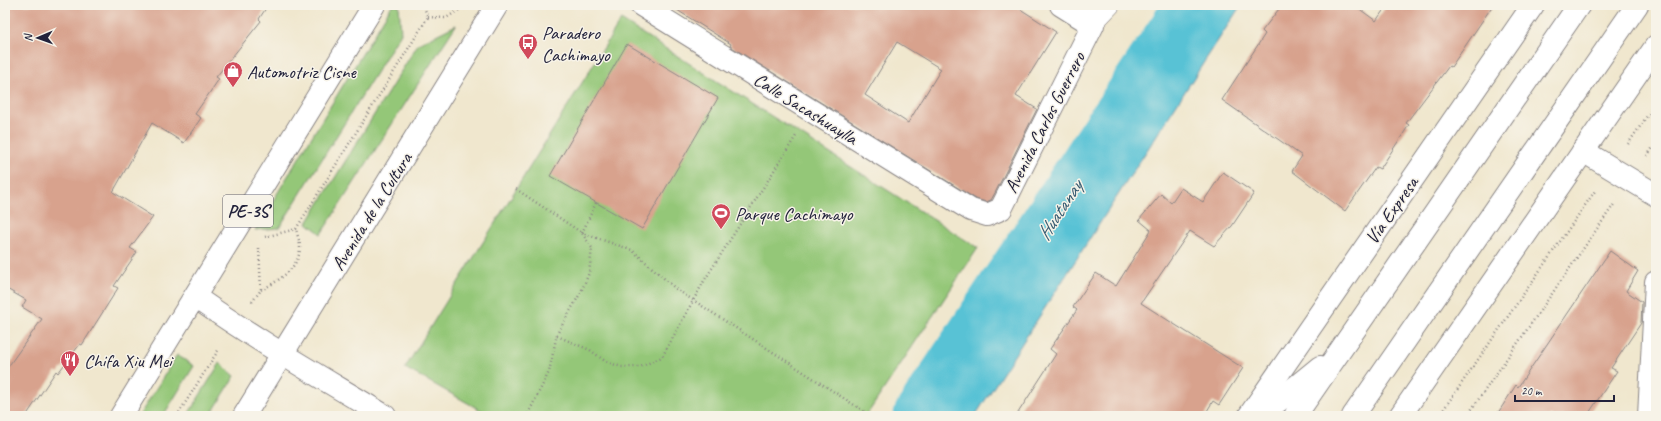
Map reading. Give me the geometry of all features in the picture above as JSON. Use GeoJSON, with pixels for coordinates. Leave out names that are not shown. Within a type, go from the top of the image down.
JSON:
{"type":"FeatureCollection","features":[{"type":"Feature","properties":{"kind":"main road","name":"PE-3S"},"geometry":{"type":"LineString","coordinates":[[121,416],[374,5]]}},
{"type":"Feature","properties":{"kind":"main road","name":"Avenida de la Cultura"},"geometry":{"type":"LineString","coordinates":[[244,416],[497,5]]}},
{"type":"Feature","properties":{"kind":"main road","name":"Calle Sacashuaylla"},"geometry":{"type":"LineString","coordinates":[[641,5],[971,210]]}},
{"type":"Feature","properties":{"kind":"main road"},"geometry":{"type":"LineString","coordinates":[[1061,5],[1093,15]]}},
{"type":"Feature","properties":{"kind":"main road","name":"Vía Expresa"},"geometry":{"type":"LineString","coordinates":[[1249,416],[1533,5]]}},
{"type":"Feature","properties":{"kind":"main road","name":"Vía Expresa"},"geometry":{"type":"LineString","coordinates":[[1295,416],[1579,5]]}},
{"type":"Feature","properties":{"kind":"main road"},"geometry":{"type":"LineString","coordinates":[[1353,416],[1637,5]]}},
{"type":"Feature","properties":{"kind":"main road","name":"Avenida Carlos Guerrero"},"geometry":{"type":"LineString","coordinates":[[971,210],[987,215],[1001,209],[1093,15]]}},
{"type":"Feature","properties":{"kind":"main road"},"geometry":{"type":"LineString","coordinates":[[1400,416],[1656,46]]}},
{"type":"Feature","properties":{"kind":"main road"},"geometry":{"type":"LineString","coordinates":[[1583,151],[1656,195]]}},
{"type":"Feature","properties":{"kind":"main road"},"geometry":{"type":"LineString","coordinates":[[1649,416],[1656,282]]}},
{"type":"Feature","properties":{"kind":"main road"},"geometry":{"type":"LineString","coordinates":[[195,296],[234,325],[385,416]]}},
{"type":"Feature","properties":{"kind":"main road"},"geometry":{"type":"LineString","coordinates":[[1260,416],[1339,351]]}},
{"type":"Feature","properties":{"kind":"main road"},"geometry":{"type":"LineString","coordinates":[[1368,416],[1379,378]]}},
{"type":"Feature","properties":{"kind":"lane"},"geometry":{"type":"LineString","coordinates":[[1093,15],[1112,5]]}},
{"type":"Feature","properties":{"kind":"path"},"geometry":{"type":"LineString","coordinates":[[423,5],[428,17]]}},
{"type":"Feature","properties":{"kind":"path"},"geometry":{"type":"LineString","coordinates":[[428,17],[446,18],[459,9]]}},
{"type":"Feature","properties":{"kind":"path"},"geometry":{"type":"LineString","coordinates":[[177,416],[234,325],[261,290],[277,282],[294,266],[300,248],[296,229],[428,17]]}},
{"type":"Feature","properties":{"kind":"path"},"geometry":{"type":"LineString","coordinates":[[1439,416],[1656,103]]}},
{"type":"Feature","properties":{"kind":"path"},"geometry":{"type":"LineString","coordinates":[[557,336],[590,350],[605,361],[621,367],[640,367],[662,357],[693,300],[798,133]]}},
{"type":"Feature","properties":{"kind":"path"},"geometry":{"type":"LineString","coordinates":[[1467,416],[1656,143]]}},
{"type":"Feature","properties":{"kind":"path"},"geometry":{"type":"LineString","coordinates":[[516,189],[582,233],[632,250],[676,289],[868,414]]}},
{"type":"Feature","properties":{"kind":"path"},"geometry":{"type":"LineString","coordinates":[[582,233],[596,203]]}},
{"type":"Feature","properties":{"kind":"path"},"geometry":{"type":"LineString","coordinates":[[261,290],[258,249],[266,236],[296,229]]}},
{"type":"Feature","properties":{"kind":"path"},"geometry":{"type":"LineString","coordinates":[[527,416],[549,372],[557,336],[581,292],[589,273],[592,248],[582,233]]}},
{"type":"Feature","properties":{"kind":"green space"},"geometry":{"type":"Polygon","coordinates":[[[392,5],[399,5],[401,33],[279,228],[255,230],[392,5]]]}},
{"type":"Feature","properties":{"kind":"green space","name":"Parque Cachimayo"},"geometry":{"type":"Polygon","coordinates":[[[621,20],[978,248],[866,416],[491,416],[405,368],[621,20]]]}},
{"type":"Feature","properties":{"kind":"green space"},"geometry":{"type":"Polygon","coordinates":[[[456,25],[321,234],[307,223],[418,44],[456,25]]]}},
{"type":"Feature","properties":{"kind":"green space"},"geometry":{"type":"Polygon","coordinates":[[[177,355],[194,366],[163,416],[139,416],[177,355]]]}},
{"type":"Feature","properties":{"kind":"green space"},"geometry":{"type":"Polygon","coordinates":[[[220,363],[235,376],[210,416],[187,416],[220,363]]]}},
{"type":"Feature","properties":{"kind":"water"},"geometry":{"type":"Polygon","coordinates":[[[1195,5],[1241,5],[975,416],[923,416],[1195,5]]]}},
{"type":"Feature","properties":{"kind":"building"},"geometry":{"type":"Polygon","coordinates":[[[5,5],[268,5],[259,19],[261,21],[216,77],[219,79],[195,114],[201,118],[184,143],[152,123],[113,192],[153,217],[130,248],[137,252],[114,286],[118,288],[82,345],[80,344],[58,373],[56,371],[26,416],[5,416],[5,371],[42,319],[22,307],[26,300],[5,288],[5,5]]]}},
{"type":"Feature","properties":{"kind":"building"},"geometry":{"type":"Polygon","coordinates":[[[669,5],[1014,5],[1056,32],[1016,96],[1037,109],[995,193],[991,200],[986,202],[976,199],[730,46],[731,44],[669,5]],[[897,42],[865,95],[908,123],[941,69],[897,42]]]}},
{"type":"Feature","properties":{"kind":"building"},"geometry":{"type":"Polygon","coordinates":[[[1282,5],[1354,5],[1376,21],[1387,5],[1493,5],[1451,67],[1449,66],[1406,123],[1409,125],[1380,169],[1376,167],[1345,211],[1292,171],[1302,156],[1222,100],[1265,34],[1262,31],[1282,5]]]}},
{"type":"Feature","properties":{"kind":"building"},"geometry":{"type":"Polygon","coordinates":[[[627,44],[718,98],[642,229],[550,176],[627,44]]]}},
{"type":"Feature","properties":{"kind":"building"},"geometry":{"type":"Polygon","coordinates":[[[1223,172],[1254,193],[1232,226],[1214,246],[1190,231],[1141,303],[1243,368],[1219,405],[1213,401],[1204,416],[1016,416],[1056,354],[1050,349],[1077,310],[1073,307],[1096,273],[1116,286],[1151,230],[1139,220],[1161,194],[1171,203],[1181,188],[1203,202],[1223,172]]]}},
{"type":"Feature","properties":{"kind":"building"},"geometry":{"type":"Polygon","coordinates":[[[1610,251],[1638,271],[1626,291],[1642,302],[1641,323],[1611,368],[1617,371],[1587,416],[1496,416],[1516,385],[1518,387],[1610,251]]]}},
{"type":"Feature","properties":{"kind":"waterway","name":"Huatanay"},"geometry":{"type":"LineString","coordinates":[[923,416],[1195,5]]}},
{"type":"Feature","properties":{"kind":"place","name":"Paradero Cachimayo"},"geometry":{"type":"Point","coordinates":[528,60]}},
{"type":"Feature","properties":{"kind":"place","name":"Automotriz Cisne"},"geometry":{"type":"Point","coordinates":[233,88]}},
{"type":"Feature","properties":{"kind":"place","name":"Parque Cachimayo"},"geometry":{"type":"Point","coordinates":[721,230]}},
{"type":"Feature","properties":{"kind":"place","name":"Chifa Xiu Mei"},"geometry":{"type":"Point","coordinates":[70,377]}}]}
